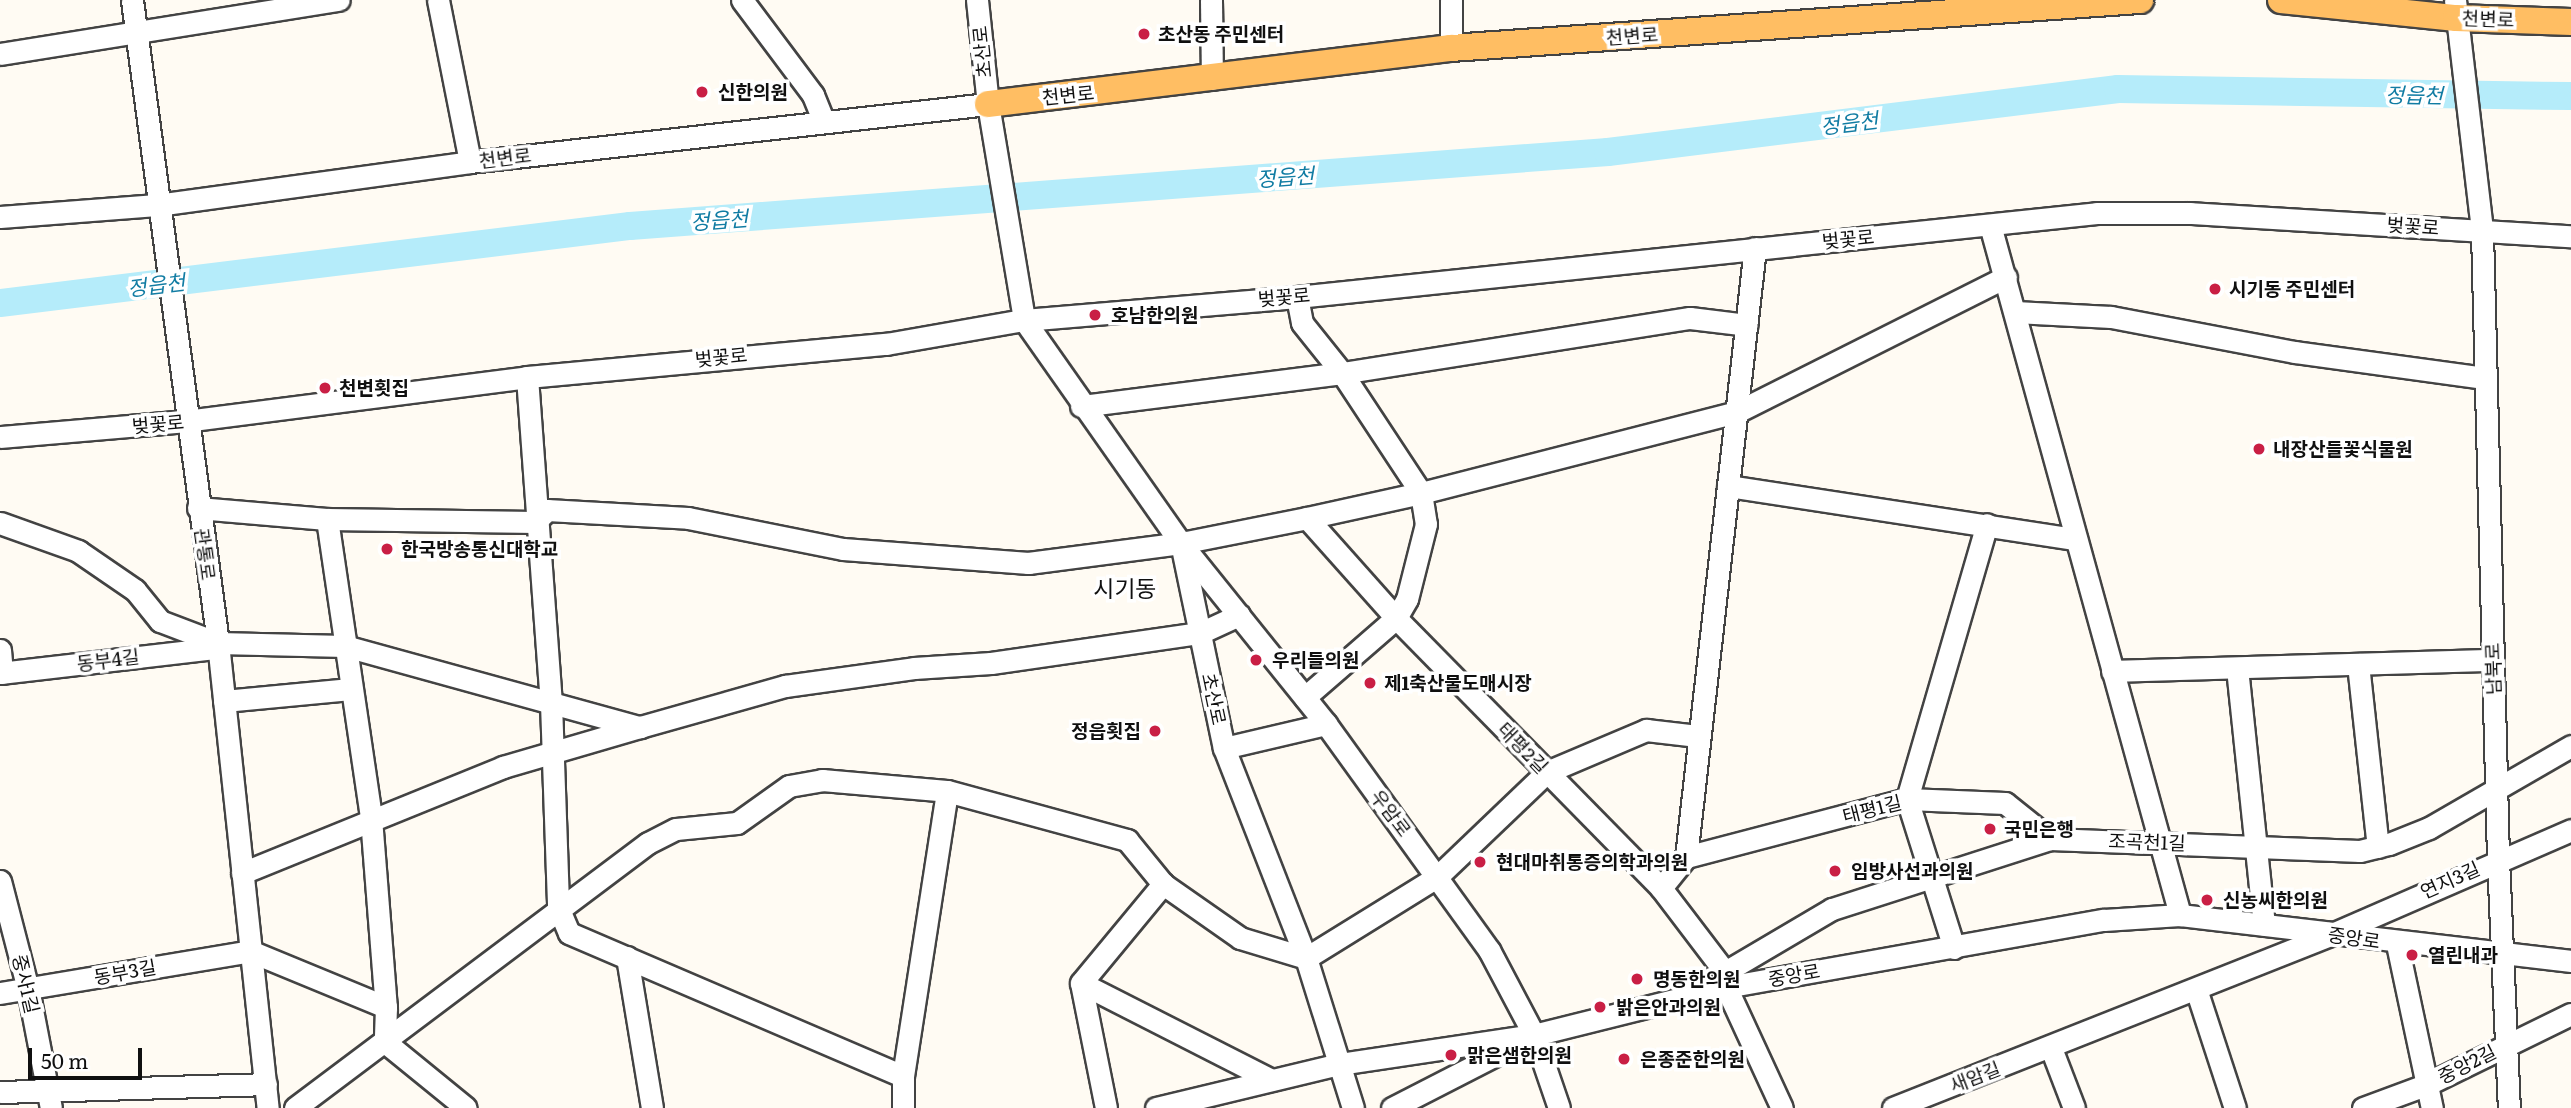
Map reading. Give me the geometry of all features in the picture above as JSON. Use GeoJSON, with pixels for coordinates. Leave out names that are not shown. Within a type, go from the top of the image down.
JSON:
{"type":"FeatureCollection","features":[{"type":"Feature","properties":{"kind":"main road","name":"천변로"},"geometry":{"type":"LineString","coordinates":[[988,104],[1451,48],[1914,9],[2140,0]]}},
{"type":"Feature","properties":{"kind":"main road","name":"천변로"},"geometry":{"type":"LineString","coordinates":[[2280,0],[2456,20],[2571,22]]}},
{"type":"Feature","properties":{"kind":"street","name":"관통로"},"geometry":{"type":"LineString","coordinates":[[132,0],[185,421],[224,701],[268,1108]]}},
{"type":"Feature","properties":{"kind":"street"},"geometry":{"type":"LineString","coordinates":[[0,54],[339,0]]}},
{"type":"Feature","properties":{"kind":"street"},"geometry":{"type":"LineString","coordinates":[[438,0],[470,162]]}},
{"type":"Feature","properties":{"kind":"street"},"geometry":{"type":"LineString","coordinates":[[742,0],[813,95],[823,120]]}},
{"type":"Feature","properties":{"kind":"street","name":"초산로"},"geometry":{"type":"LineString","coordinates":[[976,0],[988,104],[1024,320],[1081,406],[1181,543],[1224,748],[1306,958],[1353,1108]]}},
{"type":"Feature","properties":{"kind":"street"},"geometry":{"type":"LineString","coordinates":[[1210,0],[1212,79]]}},
{"type":"Feature","properties":{"kind":"street"},"geometry":{"type":"LineString","coordinates":[[1451,0],[1451,48]]}},
{"type":"Feature","properties":{"kind":"street","name":"남북로"},"geometry":{"type":"LineString","coordinates":[[2456,20],[2482,231],[2498,859],[2509,1108]]}},
{"type":"Feature","properties":{"kind":"street","name":"천변로"},"geometry":{"type":"LineString","coordinates":[[0,214],[157,205],[470,162],[823,120],[988,104]]}},
{"type":"Feature","properties":{"kind":"street","name":"벚꽃로"},"geometry":{"type":"LineString","coordinates":[[0,437],[185,421],[527,377],[886,344],[1024,320],[1297,297],[2097,213],[2190,212],[2571,236]]}},
{"type":"Feature","properties":{"kind":"street"},"geometry":{"type":"LineString","coordinates":[[1990,225],[2180,915]]}},
{"type":"Feature","properties":{"kind":"street"},"geometry":{"type":"LineString","coordinates":[[1661,888],[1686,857],[1755,248]]}},
{"type":"Feature","properties":{"kind":"street"},"geometry":{"type":"LineString","coordinates":[[198,508],[327,519],[536,522],[547,510],[688,518],[843,549],[1028,563],[1181,543],[1307,518],[1421,493],[1737,412],[2006,277]]}},
{"type":"Feature","properties":{"kind":"street"},"geometry":{"type":"LineString","coordinates":[[1297,297],[1302,323],[1342,373],[1421,493],[1426,524],[1407,599],[1396,618],[1305,697]]}},
{"type":"Feature","properties":{"kind":"street"},"geometry":{"type":"LineString","coordinates":[[2015,312],[2111,317],[2295,352],[2485,378]]}},
{"type":"Feature","properties":{"kind":"street"},"geometry":{"type":"LineString","coordinates":[[1081,406],[1342,373],[1690,318],[1747,325]]}},
{"type":"Feature","properties":{"kind":"street"},"geometry":{"type":"LineString","coordinates":[[527,377],[551,703],[558,907],[569,933],[903,1076]]}},
{"type":"Feature","properties":{"kind":"street"},"geometry":{"type":"LineString","coordinates":[[1728,486],[2076,539]]}},
{"type":"Feature","properties":{"kind":"street","name":"태평2길"},"geometry":{"type":"LineString","coordinates":[[1307,518],[1396,618],[1661,888],[1726,980],[1782,1108]]}},
{"type":"Feature","properties":{"kind":"street"},"geometry":{"type":"LineString","coordinates":[[327,519],[371,818],[386,1007],[385,1042]]}},
{"type":"Feature","properties":{"kind":"street"},"geometry":{"type":"LineString","coordinates":[[0,523],[78,551],[135,590],[160,621],[217,646],[345,646],[640,727]]}},
{"type":"Feature","properties":{"kind":"street"},"geometry":{"type":"LineString","coordinates":[[1954,948],[1930,880],[1907,799],[1987,524]]}},
{"type":"Feature","properties":{"kind":"street","name":"우암로"},"geometry":{"type":"LineString","coordinates":[[1181,543],[1305,697],[1438,876],[1489,950],[1534,1035],[1559,1108]]}},
{"type":"Feature","properties":{"kind":"street"},"geometry":{"type":"LineString","coordinates":[[242,873],[371,818],[503,767],[785,686],[914,668],[991,663],[1200,633],[1239,615]]}},
{"type":"Feature","properties":{"kind":"street","name":"동부4길"},"geometry":{"type":"LineString","coordinates":[[1,673],[217,646]]}},
{"type":"Feature","properties":{"kind":"street"},"geometry":{"type":"LineString","coordinates":[[0,650],[1,673]]}},
{"type":"Feature","properties":{"kind":"street"},"geometry":{"type":"LineString","coordinates":[[2112,671],[2493,660]]}},
{"type":"Feature","properties":{"kind":"street"},"geometry":{"type":"LineString","coordinates":[[2358,664],[2378,847]]}},
{"type":"Feature","properties":{"kind":"street"},"geometry":{"type":"LineString","coordinates":[[2237,668],[2264,925]]}},
{"type":"Feature","properties":{"kind":"street"},"geometry":{"type":"LineString","coordinates":[[224,701],[350,689]]}},
{"type":"Feature","properties":{"kind":"street"},"geometry":{"type":"LineString","coordinates":[[1224,748],[1325,724]]}},
{"type":"Feature","properties":{"kind":"street"},"geometry":{"type":"LineString","coordinates":[[295,1108],[385,1042],[558,907],[648,843],[676,829],[737,823],[789,786],[822,780],[947,791],[1127,840],[1163,884],[1240,938],[1306,958],[1438,876],[1547,772],[1646,730],[1698,736]]}},
{"type":"Feature","properties":{"kind":"street","name":"조곡천1길"},"geometry":{"type":"LineString","coordinates":[[1726,980],[1832,909],[1930,880],[2050,839],[2160,841],[2257,849],[2360,850],[2378,847],[2429,828],[2571,746]]}},
{"type":"Feature","properties":{"kind":"street"},"geometry":{"type":"LineString","coordinates":[[902,1108],[903,1076],[947,791]]}},
{"type":"Feature","properties":{"kind":"street","name":"태평1길"},"geometry":{"type":"LineString","coordinates":[[1686,857],[1907,799],[2004,803],[2050,839]]}},
{"type":"Feature","properties":{"kind":"street","name":"연지3길"},"geometry":{"type":"LineString","coordinates":[[2330,935],[2498,859],[2571,830]]}},
{"type":"Feature","properties":{"kind":"street","name":"중사1길"},"geometry":{"type":"LineString","coordinates":[[0,881],[28,989],[49,1098]]}},
{"type":"Feature","properties":{"kind":"street"},"geometry":{"type":"LineString","coordinates":[[1081,984],[1163,884]]}},
{"type":"Feature","properties":{"kind":"street","name":"중앙로"},"geometry":{"type":"LineString","coordinates":[[1156,1108],[1339,1063],[1534,1035],[1726,980],[1954,948],[2104,920],[2180,915],[2397,944],[2501,950],[2571,961]]}},
{"type":"Feature","properties":{"kind":"street","name":"새암길"},"geometry":{"type":"LineString","coordinates":[[1898,1107],[2330,935]]}},
{"type":"Feature","properties":{"kind":"street","name":"중앙로"},"geometry":{"type":"LineString","coordinates":[[2397,944],[2428,1084]]}},
{"type":"Feature","properties":{"kind":"street"},"geometry":{"type":"LineString","coordinates":[[250,951],[386,1007]]}},
{"type":"Feature","properties":{"kind":"street","name":"동부3길"},"geometry":{"type":"LineString","coordinates":[[0,993],[250,951]]}},
{"type":"Feature","properties":{"kind":"street"},"geometry":{"type":"LineString","coordinates":[[627,957],[649,1107]]}},
{"type":"Feature","properties":{"kind":"street"},"geometry":{"type":"LineString","coordinates":[[1081,984],[1271,1080]]}},
{"type":"Feature","properties":{"kind":"street"},"geometry":{"type":"LineString","coordinates":[[1081,984],[1106,1108]]}},
{"type":"Feature","properties":{"kind":"street"},"geometry":{"type":"LineString","coordinates":[[2196,989],[2235,1108]]}},
{"type":"Feature","properties":{"kind":"street","name":"중앙2길"},"geometry":{"type":"LineString","coordinates":[[2363,1108],[2428,1084],[2571,1014]]}},
{"type":"Feature","properties":{"kind":"street"},"geometry":{"type":"LineString","coordinates":[[1392,1108],[1534,1035]]}},
{"type":"Feature","properties":{"kind":"street"},"geometry":{"type":"LineString","coordinates":[[385,1042],[466,1108]]}},
{"type":"Feature","properties":{"kind":"street"},"geometry":{"type":"LineString","coordinates":[[2051,1048],[2074,1108]]}},
{"type":"Feature","properties":{"kind":"street"},"geometry":{"type":"LineString","coordinates":[[0,1092],[49,1098],[266,1084]]}},
{"type":"Feature","properties":{"kind":"street","name":"중앙2길"},"geometry":{"type":"LineString","coordinates":[[2428,1084],[2432,1108]]}},
{"type":"Feature","properties":{"kind":"waterway","name":"정읍천"},"geometry":{"type":"LineString","coordinates":[[0,303],[630,226],[1608,152],[2118,89],[2571,96]]}},
{"type":"Feature","properties":{"kind":"place","name":"초산동 주민센터"},"geometry":{"type":"Point","coordinates":[1144,34]}},
{"type":"Feature","properties":{"kind":"place","name":"신한의원"},"geometry":{"type":"Point","coordinates":[702,92]}},
{"type":"Feature","properties":{"kind":"place","name":"시기동 주민센터"},"geometry":{"type":"Point","coordinates":[2215,289]}},
{"type":"Feature","properties":{"kind":"place","name":"호남한의원"},"geometry":{"type":"Point","coordinates":[1095,315]}},
{"type":"Feature","properties":{"kind":"place","name":"천변횟집"},"geometry":{"type":"Point","coordinates":[325,388]}},
{"type":"Feature","properties":{"kind":"place","name":"내장산들꽃식물원"},"geometry":{"type":"Point","coordinates":[2259,449]}},
{"type":"Feature","properties":{"kind":"place","name":"한국방송통신대학교"},"geometry":{"type":"Point","coordinates":[387,549]}},
{"type":"Feature","properties":{"kind":"place","name":"우리들의원"},"geometry":{"type":"Point","coordinates":[1256,660]}},
{"type":"Feature","properties":{"kind":"place","name":"제1축산물도매시장"},"geometry":{"type":"Point","coordinates":[1370,683]}},
{"type":"Feature","properties":{"kind":"place","name":"정읍횟집"},"geometry":{"type":"Point","coordinates":[1155,731]}},
{"type":"Feature","properties":{"kind":"place","name":"국민은행"},"geometry":{"type":"Point","coordinates":[1990,829]}},
{"type":"Feature","properties":{"kind":"place","name":"현대마취통증의학과의원"},"geometry":{"type":"Point","coordinates":[1480,862]}},
{"type":"Feature","properties":{"kind":"place","name":"임방사선과의원"},"geometry":{"type":"Point","coordinates":[1835,871]}},
{"type":"Feature","properties":{"kind":"place","name":"신농씨한의원"},"geometry":{"type":"Point","coordinates":[2207,900]}},
{"type":"Feature","properties":{"kind":"place","name":"열린내과"},"geometry":{"type":"Point","coordinates":[2412,955]}},
{"type":"Feature","properties":{"kind":"place","name":"명동한의원"},"geometry":{"type":"Point","coordinates":[1637,979]}},
{"type":"Feature","properties":{"kind":"place","name":"밝은안과의원"},"geometry":{"type":"Point","coordinates":[1600,1007]}},
{"type":"Feature","properties":{"kind":"place","name":"맑은샘한의원"},"geometry":{"type":"Point","coordinates":[1451,1055]}},
{"type":"Feature","properties":{"kind":"place","name":"은종준한의원"},"geometry":{"type":"Point","coordinates":[1624,1059]}},
{"type":"Feature","properties":{"kind":"district","name":"시기동"},"geometry":{"type":"Point","coordinates":[1125,587]}}]}
